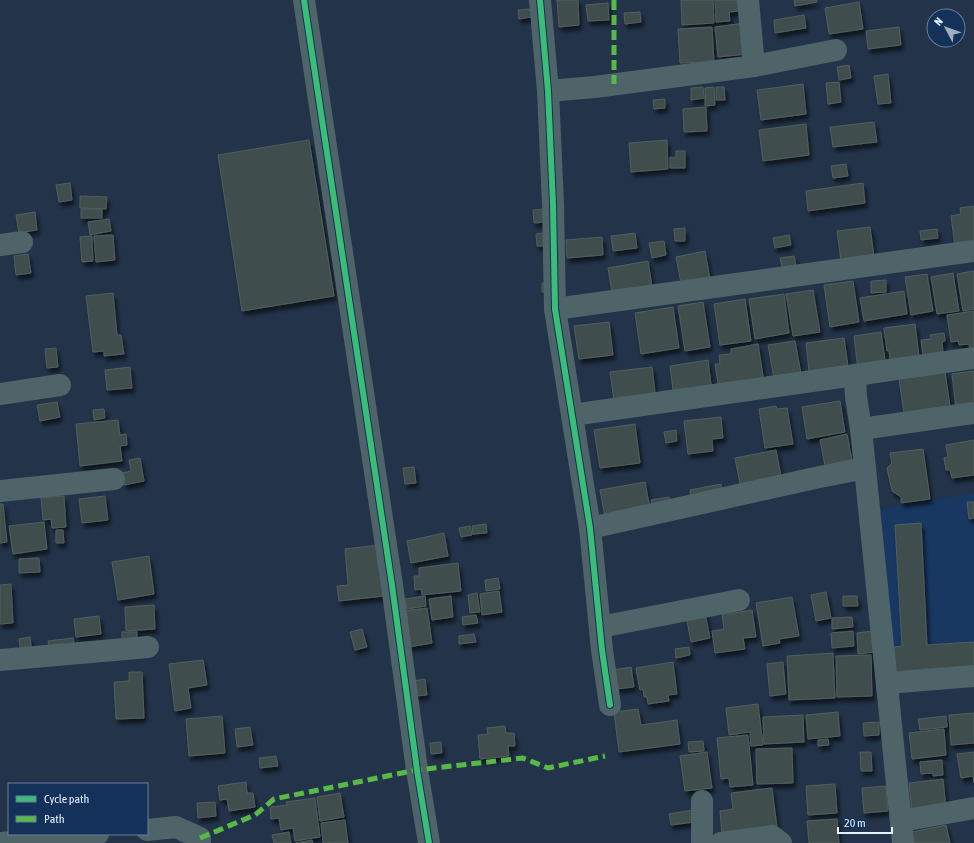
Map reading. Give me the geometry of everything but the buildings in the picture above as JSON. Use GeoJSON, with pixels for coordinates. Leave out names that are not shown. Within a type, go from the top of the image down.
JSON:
{"type":"FeatureCollection","features":[{"type":"Feature","properties":{"kind":"street"},"geometry":{"type":"LineString","coordinates":[[304,0],[388,562],[428,843]]}},
{"type":"Feature","properties":{"kind":"street"},"geometry":{"type":"LineString","coordinates":[[540,0],[548,91],[553,204],[554,309],[590,528],[610,705]]}},
{"type":"Feature","properties":{"kind":"street"},"geometry":{"type":"LineString","coordinates":[[748,0],[754,66]]}},
{"type":"Feature","properties":{"kind":"street"},"geometry":{"type":"LineString","coordinates":[[548,91],[595,87],[754,66],[836,50]]}},
{"type":"Feature","properties":{"kind":"street"},"geometry":{"type":"LineString","coordinates":[[0,245],[22,242]]}},
{"type":"Feature","properties":{"kind":"street"},"geometry":{"type":"LineString","coordinates":[[554,309],[974,251]]}},
{"type":"Feature","properties":{"kind":"street"},"geometry":{"type":"LineString","coordinates":[[572,415],[974,358]]}},
{"type":"Feature","properties":{"kind":"street"},"geometry":{"type":"LineString","coordinates":[[855,375],[856,397],[861,429],[903,843]]}},
{"type":"Feature","properties":{"kind":"street"},"geometry":{"type":"LineString","coordinates":[[0,394],[60,385]]}},
{"type":"Feature","properties":{"kind":"street"},"geometry":{"type":"LineString","coordinates":[[861,429],[974,413]]}},
{"type":"Feature","properties":{"kind":"street"},"geometry":{"type":"LineString","coordinates":[[590,528],[865,468]]}},
{"type":"Feature","properties":{"kind":"street"},"geometry":{"type":"LineString","coordinates":[[0,491],[114,479]]}},
{"type":"Feature","properties":{"kind":"street"},"geometry":{"type":"LineString","coordinates":[[600,627],[740,600]]}},
{"type":"Feature","properties":{"kind":"street"},"geometry":{"type":"LineString","coordinates":[[0,660],[148,647]]}},
{"type":"Feature","properties":{"kind":"street"},"geometry":{"type":"LineString","coordinates":[[887,683],[974,676]]}},
{"type":"Feature","properties":{"kind":"street"},"geometry":{"type":"LineString","coordinates":[[702,801],[702,843]]}},
{"type":"Feature","properties":{"kind":"street"},"geometry":{"type":"LineString","coordinates":[[901,821],[974,808]]}},
{"type":"Feature","properties":{"kind":"street"},"geometry":{"type":"LineString","coordinates":[[148,830],[176,827],[200,838],[200,843]]}},
{"type":"Feature","properties":{"kind":"street"},"geometry":{"type":"LineString","coordinates":[[0,843],[87,835]]}},
{"type":"Feature","properties":{"kind":"street"},"geometry":{"type":"LineString","coordinates":[[722,843],[772,836],[782,843]]}},
{"type":"Feature","properties":{"kind":"shaded area"},"geometry":{"type":"Polygon","coordinates":[[[974,493],[974,666],[890,670],[881,509],[974,493]]]}},
{"type":"Feature","properties":{"kind":"marked path"},"geometry":{"type":"LineString","coordinates":[[614,0],[614,84]]}},
{"type":"Feature","properties":{"kind":"marked path"},"geometry":{"type":"LineString","coordinates":[[200,838],[255,815],[274,799],[417,770],[523,758],[548,768],[605,756]]}},
{"type":"Feature","properties":{"kind":"cycle path"},"geometry":{"type":"LineString","coordinates":[[304,0],[392,585],[417,770],[429,843]]}},
{"type":"Feature","properties":{"kind":"cycle path"},"geometry":{"type":"LineString","coordinates":[[540,0],[548,91],[553,204],[555,309],[590,528],[602,650],[610,705]]}}]}
